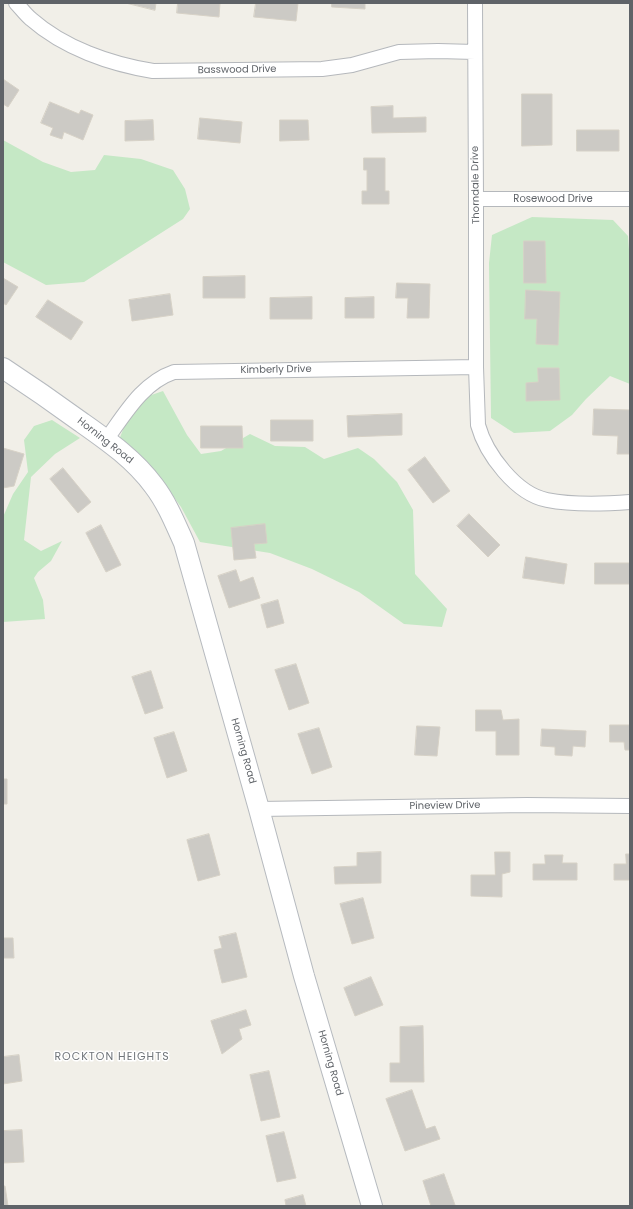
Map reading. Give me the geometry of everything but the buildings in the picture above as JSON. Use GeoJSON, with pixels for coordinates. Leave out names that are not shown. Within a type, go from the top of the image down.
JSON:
{"type":"FeatureCollection","features":[{"type":"Feature","properties":{"kind":"street","name":"Basswood Drive"},"geometry":{"type":"LineString","coordinates":[[16,3],[31,19],[54,36],[80,49],[132,68],[153,71],[322,69],[352,65],[399,52],[475,52]]}},
{"type":"Feature","properties":{"kind":"street","name":"Thorndale Drive"},"geometry":{"type":"LineString","coordinates":[[474,3],[476,368],[478,425],[480,434],[488,450],[501,468],[514,482],[533,495],[546,500],[612,503],[630,502]]}},
{"type":"Feature","properties":{"kind":"street","name":"Rosewood Drive"},"geometry":{"type":"LineString","coordinates":[[476,200],[630,199]]}},
{"type":"Feature","properties":{"kind":"street","name":"Horning Road"},"geometry":{"type":"LineString","coordinates":[[3,368],[106,440],[138,466],[154,486],[170,512],[184,543],[259,809],[304,976],[372,1206]]}},
{"type":"Feature","properties":{"kind":"street","name":"Kimberly Drive"},"geometry":{"type":"LineString","coordinates":[[106,440],[131,405],[145,390],[164,375],[174,372],[476,368]]}},
{"type":"Feature","properties":{"kind":"street","name":"Pineview Drive"},"geometry":{"type":"LineString","coordinates":[[259,809],[527,805],[630,806]]}},
{"type":"Feature","properties":{"kind":"green space"},"geometry":{"type":"Polygon","coordinates":[[[3,140],[43,162],[71,172],[95,170],[104,155],[141,159],[173,170],[185,189],[190,209],[183,219],[84,282],[46,285],[3,262],[3,140]]]}},
{"type":"Feature","properties":{"kind":"green space"},"geometry":{"type":"Polygon","coordinates":[[[532,217],[613,220],[628,236],[630,263],[630,384],[610,376],[572,415],[550,431],[514,433],[491,418],[489,263],[492,235],[532,217]]]}},
{"type":"Feature","properties":{"kind":"green space"},"geometry":{"type":"Polygon","coordinates":[[[163,391],[187,435],[201,454],[221,451],[250,434],[275,446],[305,447],[324,459],[358,448],[374,459],[397,482],[413,510],[415,574],[447,609],[442,627],[404,624],[359,592],[312,569],[270,553],[200,542],[181,507],[156,473],[119,440],[134,401],[163,391]]]}},
{"type":"Feature","properties":{"kind":"green space"},"geometry":{"type":"Polygon","coordinates":[[[52,420],[80,438],[55,454],[31,477],[24,540],[41,551],[62,541],[51,561],[38,572],[34,578],[43,600],[45,619],[3,622],[3,517],[13,494],[28,472],[24,440],[34,426],[52,420]]]}},
{"type":"Feature","properties":{"kind":"district","name":"ROCKTON HEIGHTS"},"geometry":{"type":"Point","coordinates":[112,1057]}}]}
